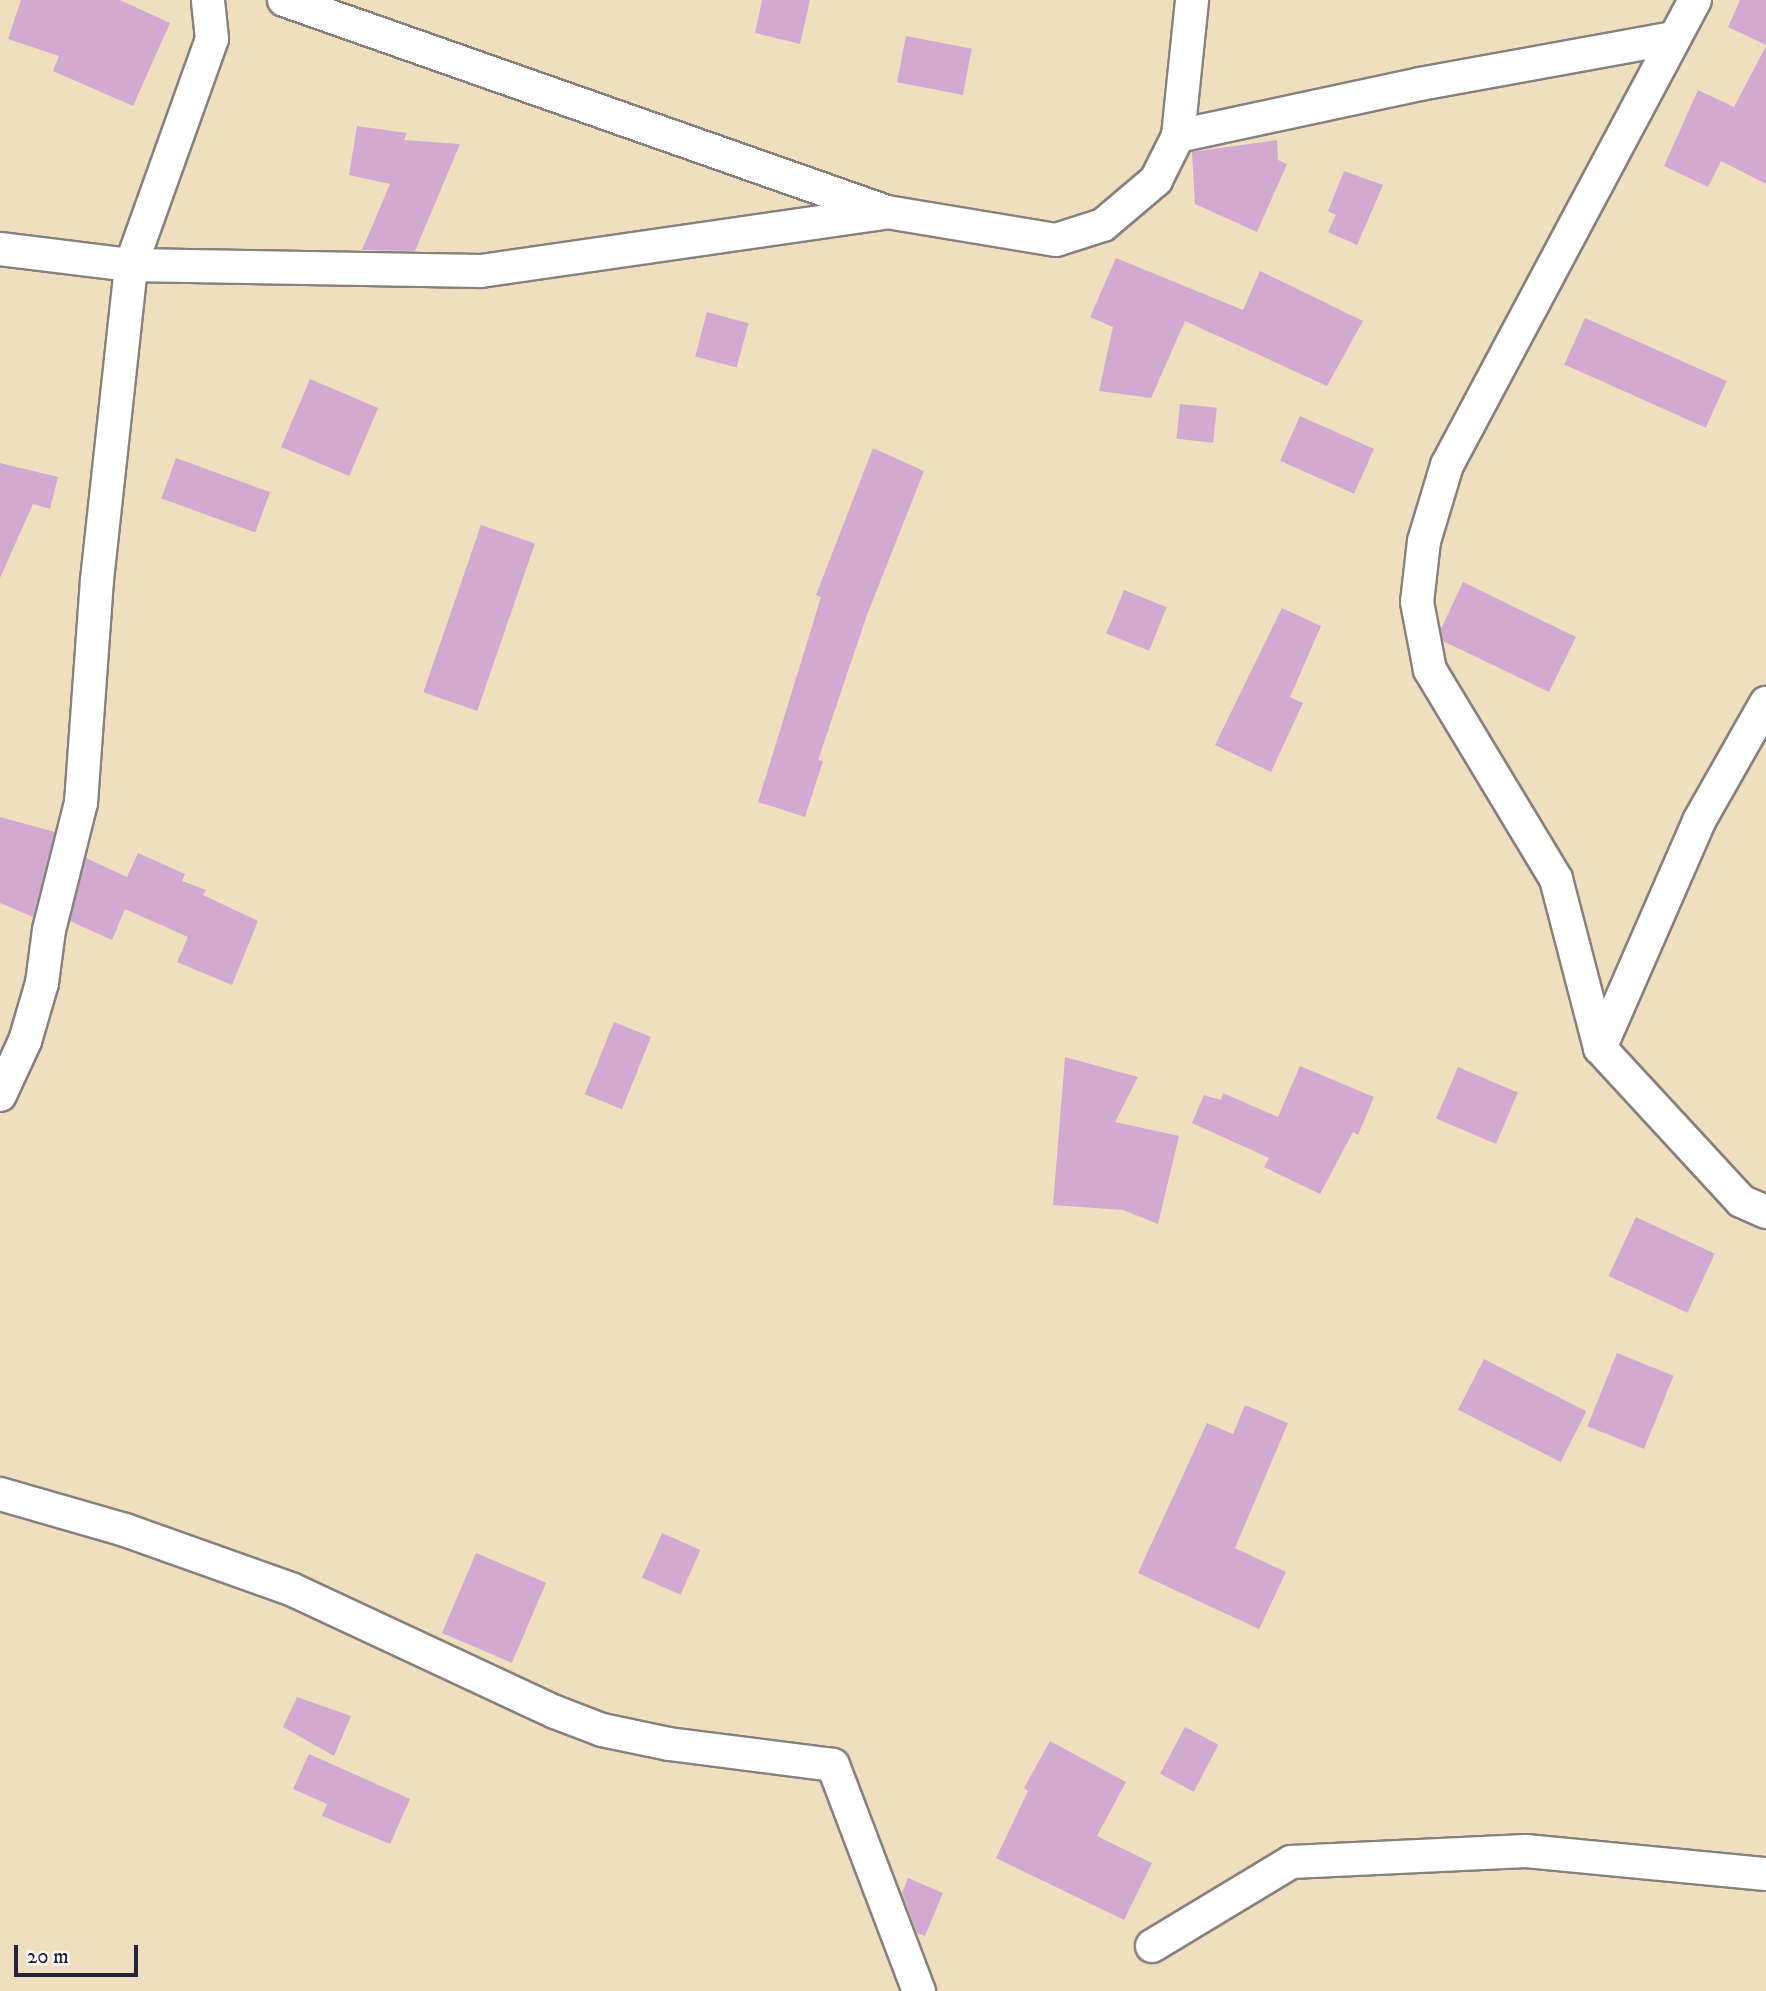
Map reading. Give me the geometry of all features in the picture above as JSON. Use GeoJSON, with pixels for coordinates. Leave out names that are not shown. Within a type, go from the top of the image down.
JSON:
{"type":"FeatureCollection","features":[{"type":"Feature","properties":{"kind":"street"},"geometry":{"type":"LineString","coordinates":[[0,1095],[25,1041],[42,984],[49,930],[81,803],[97,580],[131,265],[212,39],[208,0]]}},
{"type":"Feature","properties":{"kind":"street"},"geometry":{"type":"LineString","coordinates":[[284,0],[887,212],[1056,240],[1103,225],[1156,180],[1178,136],[1192,0]]}},
{"type":"Feature","properties":{"kind":"street"},"geometry":{"type":"LineString","coordinates":[[1695,0],[1672,38],[1564,252],[1447,465],[1424,541],[1417,602],[1430,670],[1556,879],[1600,1048],[1741,1201],[1766,1212]]}},
{"type":"Feature","properties":{"kind":"street"},"geometry":{"type":"LineString","coordinates":[[1178,136],[1420,84],[1672,38]]}},
{"type":"Feature","properties":{"kind":"street"},"geometry":{"type":"LineString","coordinates":[[0,249],[131,265],[481,271],[887,212]]}},
{"type":"Feature","properties":{"kind":"street"},"geometry":{"type":"LineString","coordinates":[[1600,1048],[1699,821],[1766,703]]}},
{"type":"Feature","properties":{"kind":"street"},"geometry":{"type":"LineString","coordinates":[[0,1494],[125,1530],[291,1589],[555,1712],[602,1730],[669,1744],[832,1765],[919,1991]]}},
{"type":"Feature","properties":{"kind":"street"},"geometry":{"type":"LineString","coordinates":[[1152,1945],[1291,1862],[1526,1851],[1766,1874]]}},
{"type":"Feature","properties":{"kind":"building"},"geometry":{"type":"Polygon","coordinates":[[[21,0],[120,0],[170,23],[133,106],[53,71],[59,56],[8,39],[21,0]]]}},
{"type":"Feature","properties":{"kind":"building"},"geometry":{"type":"Polygon","coordinates":[[[762,0],[810,0],[800,44],[755,33],[762,0]]]}},
{"type":"Feature","properties":{"kind":"building"},"geometry":{"type":"Polygon","coordinates":[[[1740,0],[1766,0],[1766,45],[1728,27],[1740,0]]]}},
{"type":"Feature","properties":{"kind":"building"},"geometry":{"type":"Polygon","coordinates":[[[906,36],[972,49],[963,95],[897,82],[906,36]]]}},
{"type":"Feature","properties":{"kind":"building"},"geometry":{"type":"Polygon","coordinates":[[[1766,46],[1766,184],[1721,161],[1708,187],[1664,166],[1698,90],[1734,107],[1766,46]]]}},
{"type":"Feature","properties":{"kind":"building"},"geometry":{"type":"Polygon","coordinates":[[[357,126],[407,133],[404,140],[460,144],[415,251],[362,250],[390,184],[349,175],[357,126]]]}},
{"type":"Feature","properties":{"kind":"building"},"geometry":{"type":"Polygon","coordinates":[[[1277,140],[1278,160],[1287,164],[1257,232],[1195,204],[1192,152],[1277,140]]]}},
{"type":"Feature","properties":{"kind":"building"},"geometry":{"type":"Polygon","coordinates":[[[1344,171],[1383,185],[1357,245],[1328,232],[1336,215],[1328,211],[1344,171]]]}},
{"type":"Feature","properties":{"kind":"building"},"geometry":{"type":"Polygon","coordinates":[[[1116,258],[1243,310],[1260,271],[1363,321],[1327,386],[1185,321],[1151,398],[1099,391],[1113,327],[1090,317],[1116,258]]]}},
{"type":"Feature","properties":{"kind":"building"},"geometry":{"type":"Polygon","coordinates":[[[707,312],[749,323],[737,368],[695,356],[707,312]]]}},
{"type":"Feature","properties":{"kind":"building"},"geometry":{"type":"Polygon","coordinates":[[[1585,318],[1727,381],[1706,428],[1564,365],[1585,318]]]}},
{"type":"Feature","properties":{"kind":"building"},"geometry":{"type":"Polygon","coordinates":[[[310,379],[378,408],[349,476],[281,447],[310,379]]]}},
{"type":"Feature","properties":{"kind":"building"},"geometry":{"type":"Polygon","coordinates":[[[1180,404],[1217,408],[1213,443],[1176,439],[1180,404]]]}},
{"type":"Feature","properties":{"kind":"building"},"geometry":{"type":"Polygon","coordinates":[[[1300,416],[1374,449],[1354,494],[1280,461],[1300,416]]]}},
{"type":"Feature","properties":{"kind":"building"},"geometry":{"type":"Polygon","coordinates":[[[873,448],[924,471],[867,615],[818,760],[823,761],[805,817],[758,802],[821,597],[816,595],[873,448]]]}},
{"type":"Feature","properties":{"kind":"building"},"geometry":{"type":"Polygon","coordinates":[[[176,458],[270,492],[255,533],[161,498],[176,458]]]}},
{"type":"Feature","properties":{"kind":"building"},"geometry":{"type":"Polygon","coordinates":[[[0,463],[58,477],[50,509],[33,504],[0,578],[0,463]]]}},
{"type":"Feature","properties":{"kind":"building"},"geometry":{"type":"Polygon","coordinates":[[[481,525],[535,544],[477,711],[423,692],[481,525]]]}},
{"type":"Feature","properties":{"kind":"building"},"geometry":{"type":"Polygon","coordinates":[[[1463,582],[1576,637],[1549,692],[1443,641],[1441,629],[1463,582]]]}},
{"type":"Feature","properties":{"kind":"building"},"geometry":{"type":"Polygon","coordinates":[[[1124,590],[1167,607],[1149,651],[1106,634],[1124,590]]]}},
{"type":"Feature","properties":{"kind":"building"},"geometry":{"type":"Polygon","coordinates":[[[1282,608],[1321,626],[1290,697],[1303,703],[1271,772],[1215,745],[1282,608]]]}},
{"type":"Feature","properties":{"kind":"building"},"geometry":{"type":"Polygon","coordinates":[[[0,817],[55,832],[33,917],[0,903],[0,817]]]}},
{"type":"Feature","properties":{"kind":"building"},"geometry":{"type":"Polygon","coordinates":[[[138,853],[185,874],[182,881],[206,890],[203,895],[258,921],[232,985],[177,962],[188,937],[125,909],[112,940],[70,921],[86,858],[127,877],[138,853]]]}},
{"type":"Feature","properties":{"kind":"building"},"geometry":{"type":"Polygon","coordinates":[[[614,1022],[651,1037],[622,1109],[585,1094],[614,1022]]]}},
{"type":"Feature","properties":{"kind":"building"},"geometry":{"type":"Polygon","coordinates":[[[1065,1057],[1138,1077],[1115,1122],[1179,1136],[1158,1224],[1123,1210],[1053,1205],[1065,1057]]]}},
{"type":"Feature","properties":{"kind":"building"},"geometry":{"type":"Polygon","coordinates":[[[1300,1066],[1374,1097],[1358,1135],[1353,1132],[1320,1194],[1264,1167],[1269,1158],[1192,1123],[1204,1095],[1221,1100],[1223,1093],[1278,1117],[1300,1066]]]}},
{"type":"Feature","properties":{"kind":"building"},"geometry":{"type":"Polygon","coordinates":[[[1458,1067],[1518,1092],[1496,1144],[1436,1119],[1458,1067]]]}},
{"type":"Feature","properties":{"kind":"building"},"geometry":{"type":"Polygon","coordinates":[[[1636,1217],[1715,1254],[1687,1313],[1609,1276],[1636,1217]]]}},
{"type":"Feature","properties":{"kind":"building"},"geometry":{"type":"Polygon","coordinates":[[[1617,1353],[1674,1376],[1644,1449],[1587,1426],[1617,1353]]]}},
{"type":"Feature","properties":{"kind":"building"},"geometry":{"type":"Polygon","coordinates":[[[1484,1359],[1586,1411],[1561,1462],[1458,1410],[1484,1359]]]}},
{"type":"Feature","properties":{"kind":"building"},"geometry":{"type":"Polygon","coordinates":[[[1245,1405],[1288,1423],[1235,1548],[1286,1572],[1259,1629],[1138,1573],[1207,1423],[1233,1434],[1245,1405]]]}},
{"type":"Feature","properties":{"kind":"building"},"geometry":{"type":"Polygon","coordinates":[[[662,1533],[700,1550],[680,1595],[642,1578],[662,1533]]]}},
{"type":"Feature","properties":{"kind":"building"},"geometry":{"type":"Polygon","coordinates":[[[476,1553],[546,1583],[512,1663],[442,1633],[476,1553]]]}},
{"type":"Feature","properties":{"kind":"building"},"geometry":{"type":"Polygon","coordinates":[[[297,1697],[351,1716],[334,1756],[283,1727],[297,1697]]]}},
{"type":"Feature","properties":{"kind":"building"},"geometry":{"type":"Polygon","coordinates":[[[1185,1727],[1219,1745],[1194,1792],[1160,1774],[1185,1727]]]}},
{"type":"Feature","properties":{"kind":"building"},"geometry":{"type":"Polygon","coordinates":[[[1050,1741],[1126,1782],[1097,1836],[1152,1863],[1124,1920],[996,1858],[1028,1791],[1024,1788],[1050,1741]]]}},
{"type":"Feature","properties":{"kind":"building"},"geometry":{"type":"Polygon","coordinates":[[[309,1754],[410,1799],[390,1844],[322,1816],[327,1804],[293,1789],[309,1754]]]}},
{"type":"Feature","properties":{"kind":"building"},"geometry":{"type":"Polygon","coordinates":[[[908,1878],[943,1893],[925,1936],[917,1933],[902,1893],[908,1878]]]}}]}
